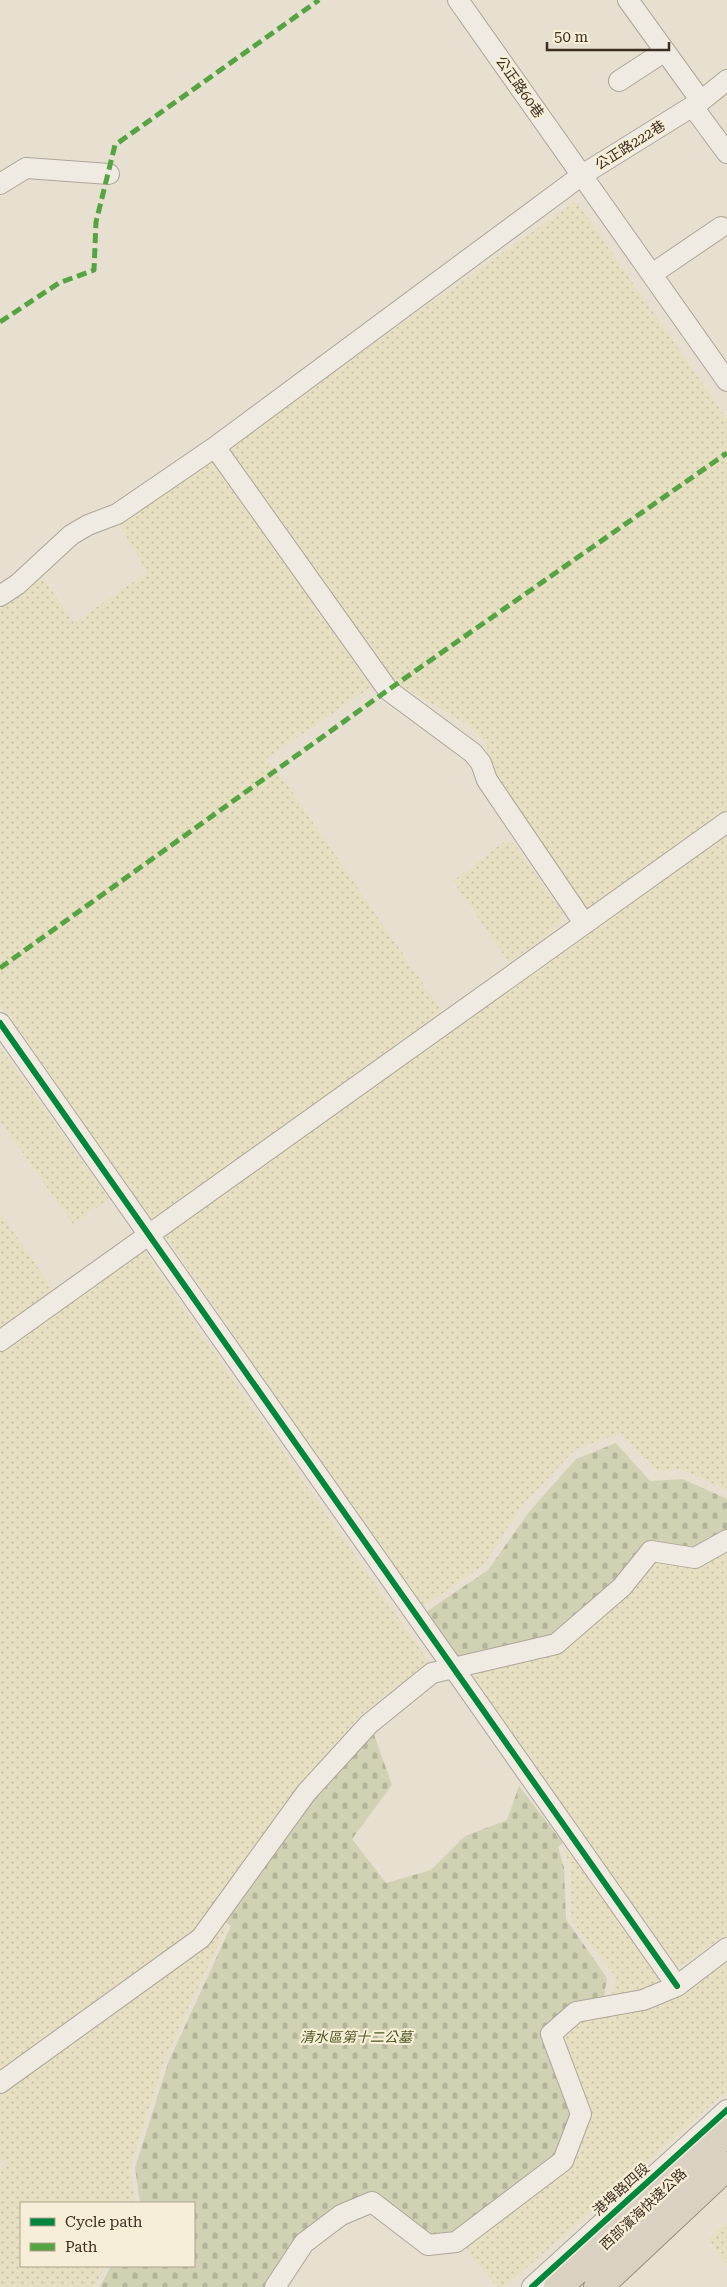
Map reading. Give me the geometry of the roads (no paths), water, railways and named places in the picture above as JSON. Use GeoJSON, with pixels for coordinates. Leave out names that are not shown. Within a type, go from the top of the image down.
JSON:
{"type":"FeatureCollection","features":[{"type":"Feature","properties":{"kind":"highway","name":"西部濱海快速公路"},"geometry":{"type":"LineString","coordinates":[[558,2287],[727,2132]]}},
{"type":"Feature","properties":{"kind":"highway","name":"西部濱海快速公路"},"geometry":{"type":"LineString","coordinates":[[598,2287],[727,2166]]}},
{"type":"Feature","properties":{"kind":"street","name":"公正路60巷"},"geometry":{"type":"LineString","coordinates":[[458,0],[582,175]]}},
{"type":"Feature","properties":{"kind":"street"},"geometry":{"type":"LineString","coordinates":[[628,0],[665,51],[727,153]]}},
{"type":"Feature","properties":{"kind":"street"},"geometry":{"type":"LineString","coordinates":[[619,81],[665,51]]}},
{"type":"Feature","properties":{"kind":"street","name":"公正路222巷"},"geometry":{"type":"LineString","coordinates":[[725,374],[582,175],[697,104],[727,80]]}},
{"type":"Feature","properties":{"kind":"street"},"geometry":{"type":"LineString","coordinates":[[0,184],[26,168],[109,174]]}},
{"type":"Feature","properties":{"kind":"street"},"geometry":{"type":"LineString","coordinates":[[0,596],[18,584],[71,535],[88,525],[116,514],[215,447],[582,175]]}},
{"type":"Feature","properties":{"kind":"street"},"geometry":{"type":"LineString","coordinates":[[652,274],[721,227]]}},
{"type":"Feature","properties":{"kind":"street"},"geometry":{"type":"LineString","coordinates":[[215,447],[388,690],[477,758],[487,780],[584,923]]}},
{"type":"Feature","properties":{"kind":"street"},"geometry":{"type":"LineString","coordinates":[[0,1341],[727,822]]}},
{"type":"Feature","properties":{"kind":"street"},"geometry":{"type":"LineString","coordinates":[[0,1023],[676,1986]]}},
{"type":"Feature","properties":{"kind":"street"},"geometry":{"type":"LineString","coordinates":[[0,2083],[200,1938],[306,1793],[369,1724],[432,1673],[556,1644],[622,1586],[651,1551],[695,1558],[727,1540]]}},
{"type":"Feature","properties":{"kind":"street"},"geometry":{"type":"LineString","coordinates":[[275,2287],[304,2243],[341,2215],[372,2202],[428,2245],[456,2242],[563,2161],[581,2114],[551,2034],[576,2012],[643,2000],[676,1986],[727,1948]]}},
{"type":"Feature","properties":{"kind":"street","name":"港埠路四段"},"geometry":{"type":"LineString","coordinates":[[532,2287],[727,2110]]}},
{"type":"Feature","properties":{"kind":"street"},"geometry":{"type":"LineString","coordinates":[[612,2287],[727,2181]]}},
{"type":"Feature","properties":{"kind":"park label","name":"清水區第十二公墓"},"geometry":{"type":"Point","coordinates":[356,2037]}}]}
